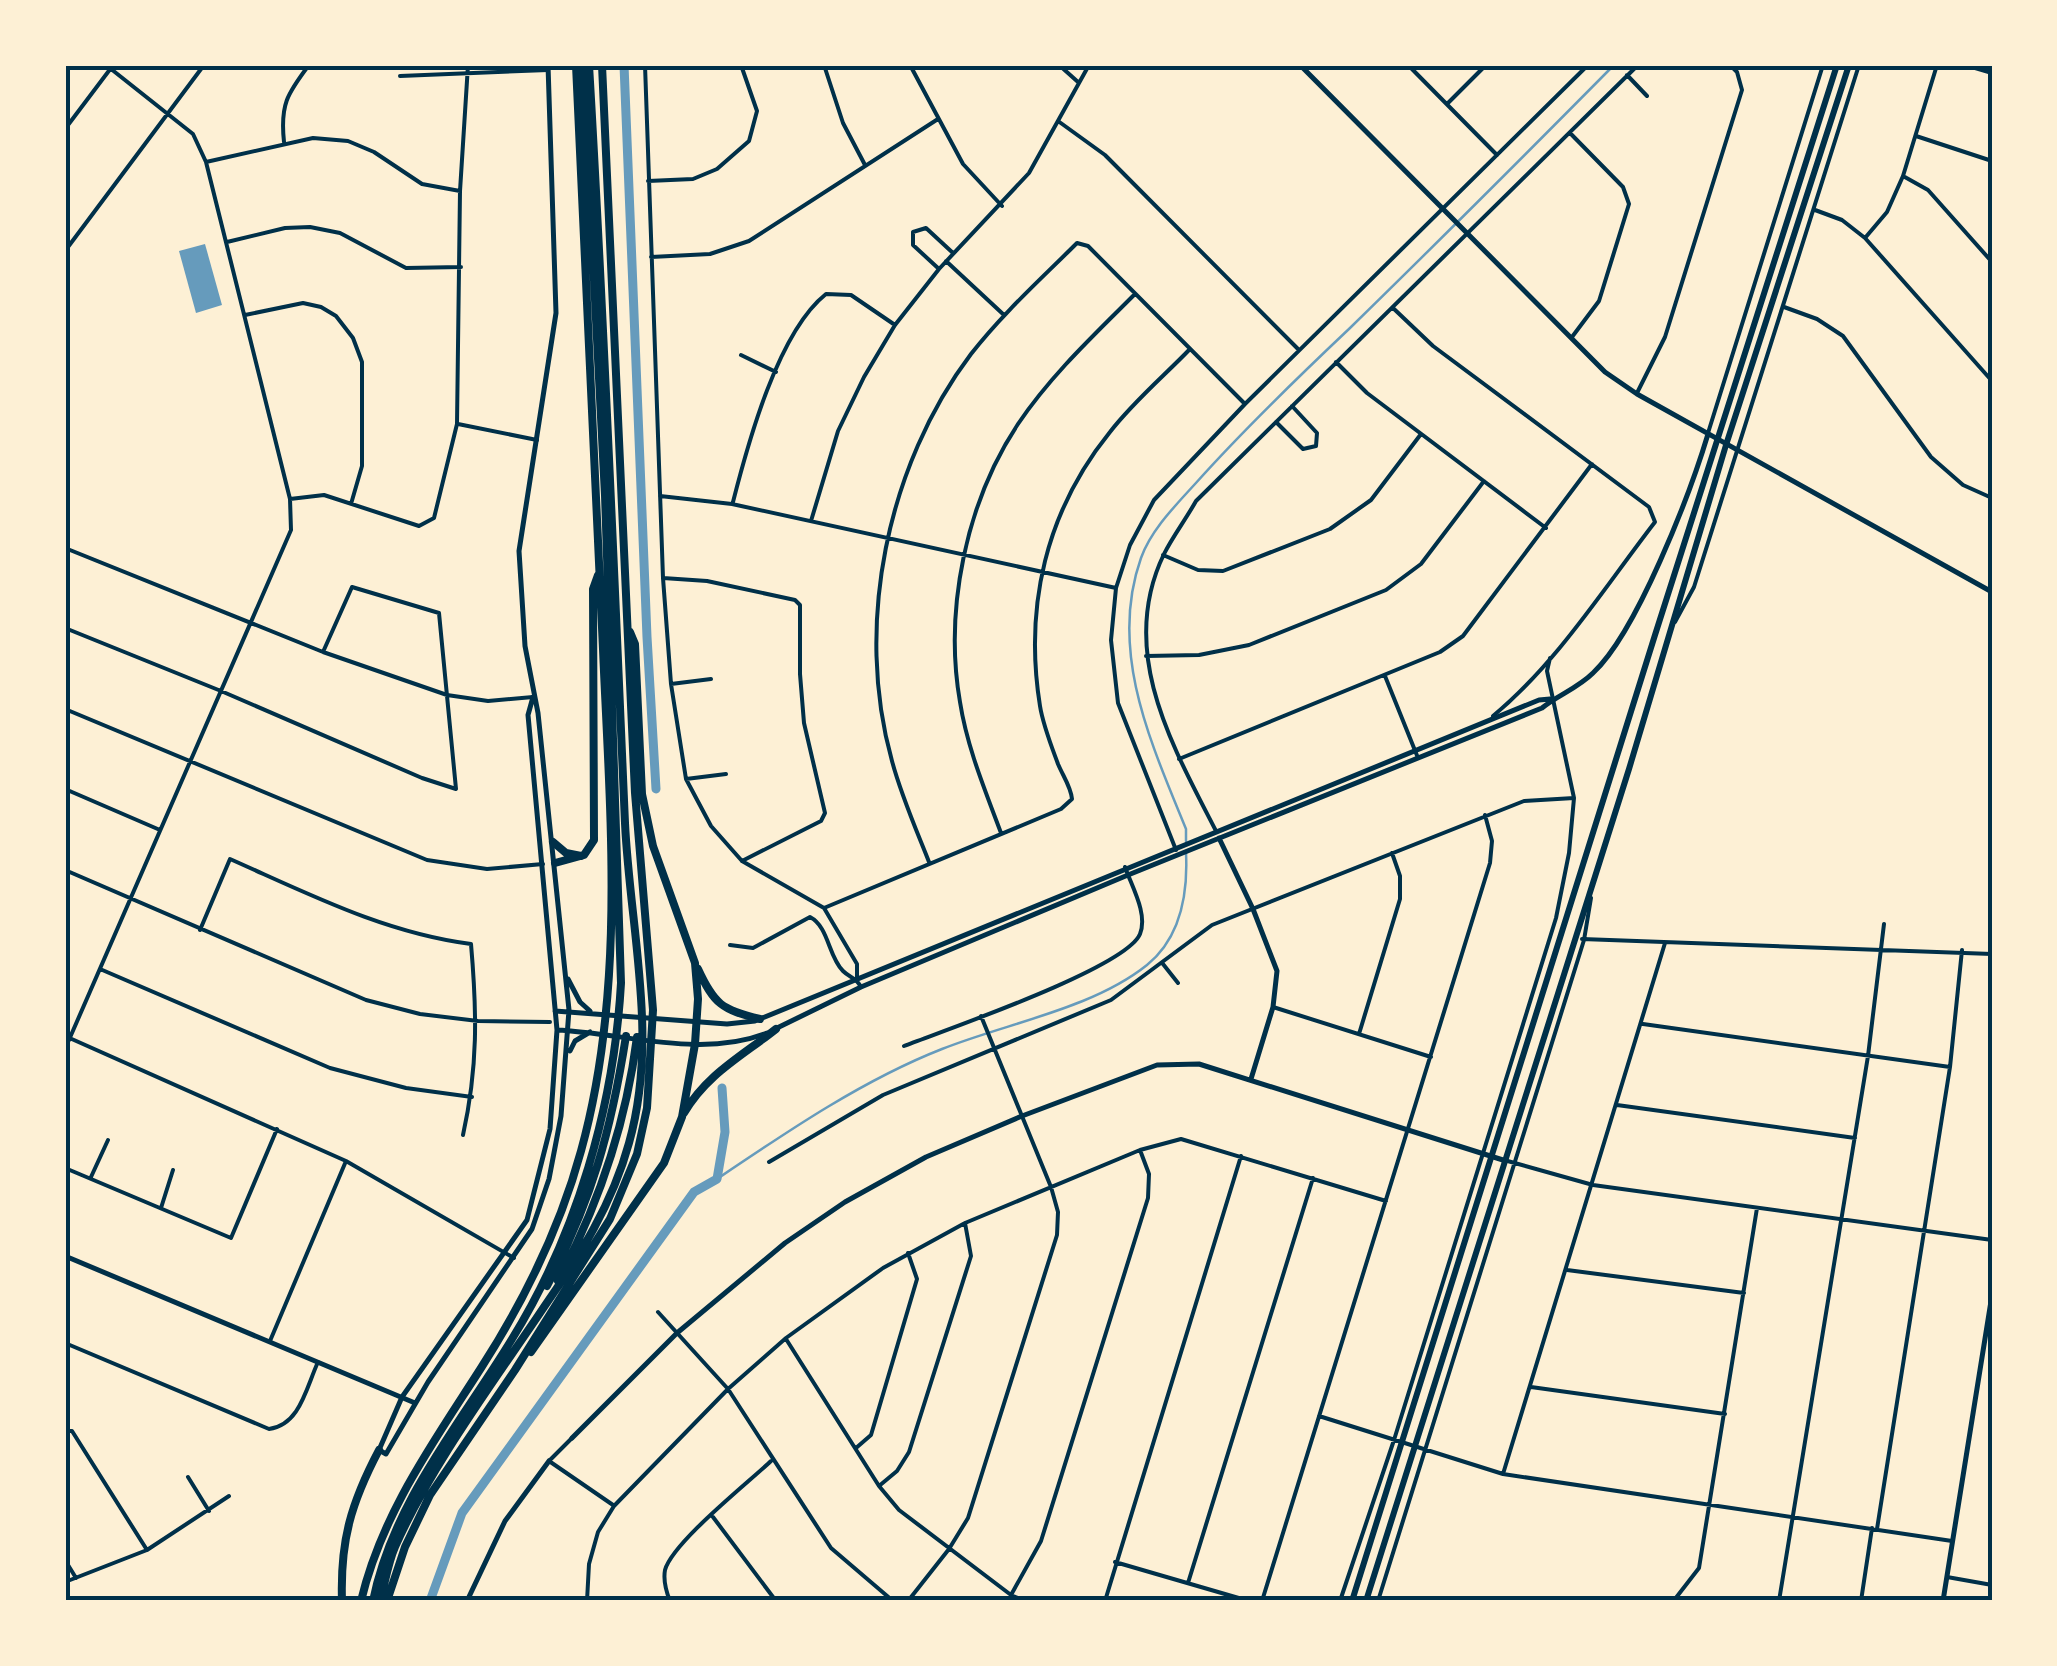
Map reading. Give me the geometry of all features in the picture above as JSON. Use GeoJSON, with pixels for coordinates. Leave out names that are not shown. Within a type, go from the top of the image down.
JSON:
{"type":"FeatureCollection","features":[{"type":"Feature","properties":{"kind":"highway"},"geometry":{"type":"LineString","coordinates":[[360,1601],[383,1534],[406,1485],[498,1342],[546,1248],[582,1151],[600,1062],[609,985],[609,796],[583,65]]}},
{"type":"Feature","properties":{"kind":"highway"},"geometry":{"type":"LineString","coordinates":[[380,1601],[394,1550],[428,1483],[594,1232],[617,1180],[638,1104],[641,982],[626,838],[620,667],[583,65]]}},
{"type":"Feature","properties":{"kind":"highway"},"geometry":{"type":"LineString","coordinates":[[527,1314],[565,1233],[592,1157],[614,1058],[622,984],[604,477],[583,65]]}},
{"type":"Feature","properties":{"kind":"highway"},"geometry":{"type":"LineString","coordinates":[[380,1601],[420,1512],[598,1242],[617,1205],[642,1136],[652,1068],[652,992],[635,793],[602,65]]}},
{"type":"Feature","properties":{"kind":"highway"},"geometry":{"type":"LineString","coordinates":[[555,863],[581,856],[594,840],[593,589],[600,571]]}},
{"type":"Feature","properties":{"kind":"highway"},"geometry":{"type":"LineString","coordinates":[[627,622],[634,644],[640,778],[658,860],[695,964],[715,1001],[734,1012],[760,1019]]}},
{"type":"Feature","properties":{"kind":"highway"},"geometry":{"type":"LineString","coordinates":[[554,842],[566,853],[581,856]]}},
{"type":"Feature","properties":{"kind":"highway"},"geometry":{"type":"LineString","coordinates":[[515,1370],[654,1180],[672,1147],[682,1117],[695,1044],[695,964]]}},
{"type":"Feature","properties":{"kind":"highway"},"geometry":{"type":"LineString","coordinates":[[682,1117],[701,1087],[718,1071],[776,1029]]}},
{"type":"Feature","properties":{"kind":"highway"},"geometry":{"type":"LineString","coordinates":[[380,1601],[378,1574],[421,1478],[546,1287],[577,1228],[597,1174],[626,1036]]}},
{"type":"Feature","properties":{"kind":"highway"},"geometry":{"type":"LineString","coordinates":[[547,1303],[607,1173],[637,1037]]}},
{"type":"Feature","properties":{"kind":"highway"},"geometry":{"type":"LineString","coordinates":[[342,1601],[342,1555],[349,1519],[361,1483],[383,1452]]}},
{"type":"Feature","properties":{"kind":"main road"},"geometry":{"type":"LineString","coordinates":[[1352,1601],[1398,1442],[1493,1156],[1837,65]]}},
{"type":"Feature","properties":{"kind":"main road"},"geometry":{"type":"LineString","coordinates":[[1366,1601],[1419,1449],[1503,1160],[1726,444],[1849,65]]}},
{"type":"Feature","properties":{"kind":"street"},"geometry":{"type":"LineString","coordinates":[[65,251],[204,65]]}},
{"type":"Feature","properties":{"kind":"street"},"geometry":{"type":"LineString","coordinates":[[284,143],[281,115],[289,91],[309,65]]}},
{"type":"Feature","properties":{"kind":"street"},"geometry":{"type":"LineString","coordinates":[[290,499],[324,495],[420,526],[434,518],[456,424],[460,191],[468,65]]}},
{"type":"Feature","properties":{"kind":"street"},"geometry":{"type":"LineString","coordinates":[[645,65],[663,578],[671,684],[686,779],[711,826],[742,861],[824,908],[857,964],[861,986]]}},
{"type":"Feature","properties":{"kind":"street"},"geometry":{"type":"LineString","coordinates":[[648,182],[692,179],[717,169],[748,141],[757,111],[741,65]]}},
{"type":"Feature","properties":{"kind":"street"},"geometry":{"type":"LineString","coordinates":[[824,65],[843,123],[866,165]]}},
{"type":"Feature","properties":{"kind":"street"},"geometry":{"type":"LineString","coordinates":[[910,65],[964,164],[1002,206]]}},
{"type":"Feature","properties":{"kind":"street"},"geometry":{"type":"LineString","coordinates":[[1059,65],[1078,82]]}},
{"type":"Feature","properties":{"kind":"street"},"geometry":{"type":"LineString","coordinates":[[811,521],[838,431],[895,325],[939,268],[1030,173],[1089,65]]}},
{"type":"Feature","properties":{"kind":"street"},"geometry":{"type":"LineString","coordinates":[[1300,65],[1605,372],[1737,451],[1992,592]]}},
{"type":"Feature","properties":{"kind":"street"},"geometry":{"type":"LineString","coordinates":[[1408,65],[1497,155]]}},
{"type":"Feature","properties":{"kind":"street"},"geometry":{"type":"LineString","coordinates":[[1447,104],[1486,65]]}},
{"type":"Feature","properties":{"kind":"street"},"geometry":{"type":"LineString","coordinates":[[1176,851],[1118,703],[1111,640],[1116,588],[1130,545],[1154,500],[1245,404],[1588,65]]}},
{"type":"Feature","properties":{"kind":"street"},"geometry":{"type":"LineString","coordinates":[[1251,1080],[1273,1007],[1278,972],[1253,909],[1156,708],[1146,656],[1148,602],[1164,556],[1196,501],[1638,65]]}},
{"type":"Feature","properties":{"kind":"street"},"geometry":{"type":"LineString","coordinates":[[1637,394],[1665,337],[1742,90],[1737,72],[1730,65]]}},
{"type":"Feature","properties":{"kind":"street"},"geometry":{"type":"LineString","coordinates":[[1218,834],[1542,708],[1596,671],[1620,638],[1680,513],[1822,65]]}},
{"type":"Feature","properties":{"kind":"street"},"geometry":{"type":"LineString","coordinates":[[1671,630],[1694,588],[1858,65]]}},
{"type":"Feature","properties":{"kind":"street"},"geometry":{"type":"LineString","coordinates":[[1866,238],[1888,212],[1903,176],[1938,65]]}},
{"type":"Feature","properties":{"kind":"street"},"geometry":{"type":"LineString","coordinates":[[1965,65],[1992,74]]}},
{"type":"Feature","properties":{"kind":"street"},"geometry":{"type":"LineString","coordinates":[[65,130],[109,67],[193,134],[206,162],[245,315],[290,499],[291,530],[65,1049]]}},
{"type":"Feature","properties":{"kind":"street"},"geometry":{"type":"LineString","coordinates":[[383,1452],[532,1230],[549,1179],[561,1116],[570,1030],[554,842],[525,646],[518,552],[556,312],[548,68],[400,76]]}},
{"type":"Feature","properties":{"kind":"street"},"geometry":{"type":"LineString","coordinates":[[1628,76],[1647,96]]}},
{"type":"Feature","properties":{"kind":"street"},"geometry":{"type":"LineString","coordinates":[[651,257],[710,254],[749,241],[938,119]]}},
{"type":"Feature","properties":{"kind":"street"},"geometry":{"type":"LineString","coordinates":[[1058,120],[1105,155],[1299,350]]}},
{"type":"Feature","properties":{"kind":"street"},"geometry":{"type":"LineString","coordinates":[[1570,133],[1623,187],[1629,204],[1599,301],[1570,338]]}},
{"type":"Feature","properties":{"kind":"street"},"geometry":{"type":"LineString","coordinates":[[1916,136],[1992,160]]}},
{"type":"Feature","properties":{"kind":"street"},"geometry":{"type":"LineString","coordinates":[[206,162],[313,138],[348,141],[374,152],[422,184],[460,191]]}},
{"type":"Feature","properties":{"kind":"street"},"geometry":{"type":"LineString","coordinates":[[1903,176],[1928,190],[1992,262]]}},
{"type":"Feature","properties":{"kind":"street"},"geometry":{"type":"LineString","coordinates":[[1813,209],[1842,220],[1866,238],[1992,382]]}},
{"type":"Feature","properties":{"kind":"street"},"geometry":{"type":"LineString","coordinates":[[226,242],[285,228],[310,227],[340,233],[406,268],[460,268]]}},
{"type":"Feature","properties":{"kind":"street"},"geometry":{"type":"LineString","coordinates":[[939,268],[913,245],[913,232],[926,228],[954,253]]}},
{"type":"Feature","properties":{"kind":"street"},"geometry":{"type":"LineString","coordinates":[[928,862],[892,760],[879,691],[877,618],[888,538],[910,462],[936,407],[970,356],[1004,315],[1077,243],[1088,246],[1245,404]]}},
{"type":"Feature","properties":{"kind":"street"},"geometry":{"type":"LineString","coordinates":[[946,261],[1004,315]]}},
{"type":"Feature","properties":{"kind":"street"},"geometry":{"type":"LineString","coordinates":[[732,504],[749,440],[776,372],[809,307],[826,294],[851,295],[895,325]]}},
{"type":"Feature","properties":{"kind":"street"},"geometry":{"type":"LineString","coordinates":[[1001,833],[974,762],[959,700],[955,630],[964,554],[986,486],[1017,426],[1061,368],[1135,294]]}},
{"type":"Feature","properties":{"kind":"street"},"geometry":{"type":"LineString","coordinates":[[245,315],[304,303],[336,316],[354,338],[362,362],[362,466],[351,504]]}},
{"type":"Feature","properties":{"kind":"street"},"geometry":{"type":"LineString","coordinates":[[1392,307],[1433,346],[1649,507],[1655,522],[1550,658],[1517,696],[1489,720]]}},
{"type":"Feature","properties":{"kind":"street"},"geometry":{"type":"LineString","coordinates":[[1783,307],[1818,319],[1843,336],[1931,457],[1964,485],[1992,498]]}},
{"type":"Feature","properties":{"kind":"street"},"geometry":{"type":"LineString","coordinates":[[824,908],[1068,806],[1072,800],[1042,717],[1035,676],[1034,620],[1040,572],[1058,515],[1084,465],[1112,428],[1190,349]]}},
{"type":"Feature","properties":{"kind":"street"},"geometry":{"type":"LineString","coordinates":[[741,354],[776,372]]}},
{"type":"Feature","properties":{"kind":"street"},"geometry":{"type":"LineString","coordinates":[[1336,362],[1367,393],[1546,528]]}},
{"type":"Feature","properties":{"kind":"street"},"geometry":{"type":"LineString","coordinates":[[1276,422],[1303,448],[1316,446],[1317,433],[1292,406]]}},
{"type":"Feature","properties":{"kind":"street"},"geometry":{"type":"LineString","coordinates":[[456,424],[536,440]]}},
{"type":"Feature","properties":{"kind":"street"},"geometry":{"type":"LineString","coordinates":[[1164,556],[1198,570],[1223,571],[1330,528],[1370,500],[1420,434]]}},
{"type":"Feature","properties":{"kind":"street"},"geometry":{"type":"LineString","coordinates":[[1179,759],[1385,676],[1440,652],[1463,636],[1592,464]]}},
{"type":"Feature","properties":{"kind":"street"},"geometry":{"type":"LineString","coordinates":[[1146,656],[1198,655],[1249,645],[1386,590],[1421,564],[1484,481]]}},
{"type":"Feature","properties":{"kind":"street"},"geometry":{"type":"LineString","coordinates":[[660,496],[732,504],[1116,588]]}},
{"type":"Feature","properties":{"kind":"street"},"geometry":{"type":"LineString","coordinates":[[65,548],[323,652],[447,695],[488,701],[534,697]]}},
{"type":"Feature","properties":{"kind":"street"},"geometry":{"type":"LineString","coordinates":[[663,578],[708,581],[780,596],[795,600],[801,610],[804,723],[825,813],[821,821],[742,861]]}},
{"type":"Feature","properties":{"kind":"street"},"geometry":{"type":"LineString","coordinates":[[65,628],[456,789],[438,613],[352,587],[323,652]]}},
{"type":"Feature","properties":{"kind":"street"},"geometry":{"type":"LineString","coordinates":[[1340,1601],[1398,1442],[1556,918],[1569,853],[1574,798],[1547,671],[1550,658]]}},
{"type":"Feature","properties":{"kind":"street"},"geometry":{"type":"LineString","coordinates":[[1385,676],[1418,758]]}},
{"type":"Feature","properties":{"kind":"street"},"geometry":{"type":"LineString","coordinates":[[671,684],[711,679]]}},
{"type":"Feature","properties":{"kind":"street"},"geometry":{"type":"LineString","coordinates":[[383,1452],[402,1397],[526,1220],[550,1129],[557,1030],[528,716],[534,697]]}},
{"type":"Feature","properties":{"kind":"street"},"geometry":{"type":"LineString","coordinates":[[555,1010],[727,1024],[760,1019],[1218,834],[1414,750],[1539,700],[1554,698]]}},
{"type":"Feature","properties":{"kind":"street"},"geometry":{"type":"LineString","coordinates":[[65,709],[427,860],[487,869],[555,863]]}},
{"type":"Feature","properties":{"kind":"street"},"geometry":{"type":"LineString","coordinates":[[686,779],[726,774]]}},
{"type":"Feature","properties":{"kind":"street"},"geometry":{"type":"LineString","coordinates":[[65,789],[160,830]]}},
{"type":"Feature","properties":{"kind":"street"},"geometry":{"type":"LineString","coordinates":[[769,1162],[883,1094],[1111,1000],[1212,925],[1484,815],[1524,801],[1574,798]]}},
{"type":"Feature","properties":{"kind":"street"},"geometry":{"type":"LineString","coordinates":[[1262,1601],[1490,864],[1492,841],[1484,815]]}},
{"type":"Feature","properties":{"kind":"street"},"geometry":{"type":"LineString","coordinates":[[1359,1034],[1400,899],[1400,876],[1392,853]]}},
{"type":"Feature","properties":{"kind":"street"},"geometry":{"type":"LineString","coordinates":[[200,930],[230,859],[384,926],[430,939],[471,944],[478,1021],[472,1097],[463,1135]]}},
{"type":"Feature","properties":{"kind":"street"},"geometry":{"type":"LineString","coordinates":[[65,870],[366,1000],[420,1014],[478,1021],[550,1022]]}},
{"type":"Feature","properties":{"kind":"street"},"geometry":{"type":"LineString","coordinates":[[557,1030],[695,1044],[752,1039],[861,986],[1127,871]]}},
{"type":"Feature","properties":{"kind":"street"},"geometry":{"type":"LineString","coordinates":[[904,1046],[1096,969],[1130,949],[1140,934],[1142,916],[1127,871]]}},
{"type":"Feature","properties":{"kind":"street"},"geometry":{"type":"LineString","coordinates":[[1378,1601],[1419,1449],[1584,940],[1591,909],[1590,887]]}},
{"type":"Feature","properties":{"kind":"street"},"geometry":{"type":"LineString","coordinates":[[730,945],[753,948],[810,916],[818,923],[843,972],[857,979]]}},
{"type":"Feature","properties":{"kind":"street"},"geometry":{"type":"LineString","coordinates":[[1779,1601],[1868,1056],[1884,924]]}},
{"type":"Feature","properties":{"kind":"street"},"geometry":{"type":"LineString","coordinates":[[1574,936],[1584,940],[1992,954]]}},
{"type":"Feature","properties":{"kind":"street"},"geometry":{"type":"LineString","coordinates":[[1503,1474],[1665,943]]}},
{"type":"Feature","properties":{"kind":"street"},"geometry":{"type":"LineString","coordinates":[[1860,1601],[1950,1067],[1962,950]]}},
{"type":"Feature","properties":{"kind":"street"},"geometry":{"type":"LineString","coordinates":[[1163,964],[1178,983]]}},
{"type":"Feature","properties":{"kind":"street"},"geometry":{"type":"LineString","coordinates":[[564,967],[575,994],[592,1013]]}},
{"type":"Feature","properties":{"kind":"street"},"geometry":{"type":"LineString","coordinates":[[100,968],[330,1068],[406,1088],[472,1097]]}},
{"type":"Feature","properties":{"kind":"street"},"geometry":{"type":"LineString","coordinates":[[1273,1007],[1431,1056]]}},
{"type":"Feature","properties":{"kind":"street"},"geometry":{"type":"LineString","coordinates":[[908,1601],[968,1518],[1057,1235],[1058,1212],[1050,1187],[981,1016]]}},
{"type":"Feature","properties":{"kind":"street"},"geometry":{"type":"LineString","coordinates":[[1642,1024],[1950,1067]]}},
{"type":"Feature","properties":{"kind":"street"},"geometry":{"type":"LineString","coordinates":[[567,1058],[574,1041],[590,1032]]}},
{"type":"Feature","properties":{"kind":"street"},"geometry":{"type":"LineString","coordinates":[[67,1037],[346,1161],[514,1258]]}},
{"type":"Feature","properties":{"kind":"street"},"geometry":{"type":"LineString","coordinates":[[466,1601],[505,1522],[549,1461],[677,1332],[785,1243],[846,1202],[926,1157],[1157,1065],[1199,1064],[1592,1185],[1992,1240]]}},
{"type":"Feature","properties":{"kind":"street"},"geometry":{"type":"LineString","coordinates":[[1617,1106],[1854,1138]]}},
{"type":"Feature","properties":{"kind":"street"},"geometry":{"type":"LineString","coordinates":[[65,1168],[231,1238],[277,1129]]}},
{"type":"Feature","properties":{"kind":"street"},"geometry":{"type":"LineString","coordinates":[[586,1601],[589,1564],[598,1532],[614,1506],[728,1389],[786,1338],[908,1253],[965,1223],[1140,1150],[1181,1139],[1386,1201]]}},
{"type":"Feature","properties":{"kind":"street"},"geometry":{"type":"LineString","coordinates":[[90,1179],[108,1140]]}},
{"type":"Feature","properties":{"kind":"street"},"geometry":{"type":"LineString","coordinates":[[1011,1595],[1041,1541],[1148,1198],[1149,1174],[1140,1150]]}},
{"type":"Feature","properties":{"kind":"street"},"geometry":{"type":"LineString","coordinates":[[1105,1601],[1241,1156]]}},
{"type":"Feature","properties":{"kind":"street"},"geometry":{"type":"LineString","coordinates":[[270,1342],[346,1161]]}},
{"type":"Feature","properties":{"kind":"street"},"geometry":{"type":"LineString","coordinates":[[161,1209],[173,1170]]}},
{"type":"Feature","properties":{"kind":"street"},"geometry":{"type":"LineString","coordinates":[[1188,1583],[1313,1178]]}},
{"type":"Feature","properties":{"kind":"street"},"geometry":{"type":"LineString","coordinates":[[1669,1601],[1675,1599],[1699,1568],[1757,1208]]}},
{"type":"Feature","properties":{"kind":"street"},"geometry":{"type":"LineString","coordinates":[[879,1486],[898,1471],[909,1452],[972,1256],[965,1223]]}},
{"type":"Feature","properties":{"kind":"street"},"geometry":{"type":"LineString","coordinates":[[856,1448],[871,1436],[910,1313],[917,1279],[908,1253]]}},
{"type":"Feature","properties":{"kind":"street"},"geometry":{"type":"LineString","coordinates":[[65,1256],[415,1402]]}},
{"type":"Feature","properties":{"kind":"street"},"geometry":{"type":"LineString","coordinates":[[1567,1270],[1744,1293]]}},
{"type":"Feature","properties":{"kind":"street"},"geometry":{"type":"LineString","coordinates":[[1943,1601],[1992,1295]]}},
{"type":"Feature","properties":{"kind":"street"},"geometry":{"type":"LineString","coordinates":[[658,1312],[728,1389],[831,1548],[893,1601]]}},
{"type":"Feature","properties":{"kind":"street"},"geometry":{"type":"LineString","coordinates":[[786,1338],[879,1486],[899,1510],[1024,1601]]}},
{"type":"Feature","properties":{"kind":"street"},"geometry":{"type":"LineString","coordinates":[[65,1343],[269,1428],[282,1427],[293,1419],[318,1362]]}},
{"type":"Feature","properties":{"kind":"street"},"geometry":{"type":"LineString","coordinates":[[1530,1387],[1724,1414]]}},
{"type":"Feature","properties":{"kind":"street"},"geometry":{"type":"LineString","coordinates":[[1319,1416],[1503,1474],[1952,1541]]}},
{"type":"Feature","properties":{"kind":"street"},"geometry":{"type":"LineString","coordinates":[[65,1431],[72,1431],[146,1550]]}},
{"type":"Feature","properties":{"kind":"street"},"geometry":{"type":"LineString","coordinates":[[670,1601],[664,1590],[665,1570],[678,1550],[773,1460]]}},
{"type":"Feature","properties":{"kind":"street"},"geometry":{"type":"LineString","coordinates":[[549,1461],[614,1506]]}},
{"type":"Feature","properties":{"kind":"street"},"geometry":{"type":"LineString","coordinates":[[188,1477],[210,1511]]}},
{"type":"Feature","properties":{"kind":"street"},"geometry":{"type":"LineString","coordinates":[[65,1582],[146,1550],[229,1496]]}},
{"type":"Feature","properties":{"kind":"street"},"geometry":{"type":"LineString","coordinates":[[712,1516],[776,1601]]}},
{"type":"Feature","properties":{"kind":"street"},"geometry":{"type":"LineString","coordinates":[[65,1560],[76,1578]]}},
{"type":"Feature","properties":{"kind":"street"},"geometry":{"type":"LineString","coordinates":[[1115,1562],[1249,1601]]}},
{"type":"Feature","properties":{"kind":"street"},"geometry":{"type":"LineString","coordinates":[[1947,1577],[1992,1584]]}},
{"type":"Feature","properties":{"kind":"water"},"geometry":{"type":"Polygon","coordinates":[[[205,244],[222,305],[196,313],[179,251],[205,244]]]}},
{"type":"Feature","properties":{"kind":"waterway"},"geometry":{"type":"LineString","coordinates":[[624,65],[656,789]]}},
{"type":"Feature","properties":{"kind":"waterway"},"geometry":{"type":"LineString","coordinates":[[1186,841],[1186,829],[1148,730],[1132,662],[1132,593],[1151,538],[1251,424],[1614,65]]}},
{"type":"Feature","properties":{"kind":"waterway"},"geometry":{"type":"LineString","coordinates":[[717,1179],[884,1076],[942,1049],[1075,1004],[1147,965],[1167,942],[1180,914],[1186,853]]}},
{"type":"Feature","properties":{"kind":"waterway"},"geometry":{"type":"LineString","coordinates":[[430,1601],[462,1513],[694,1192],[717,1179],[725,1132],[722,1088]]}}]}
